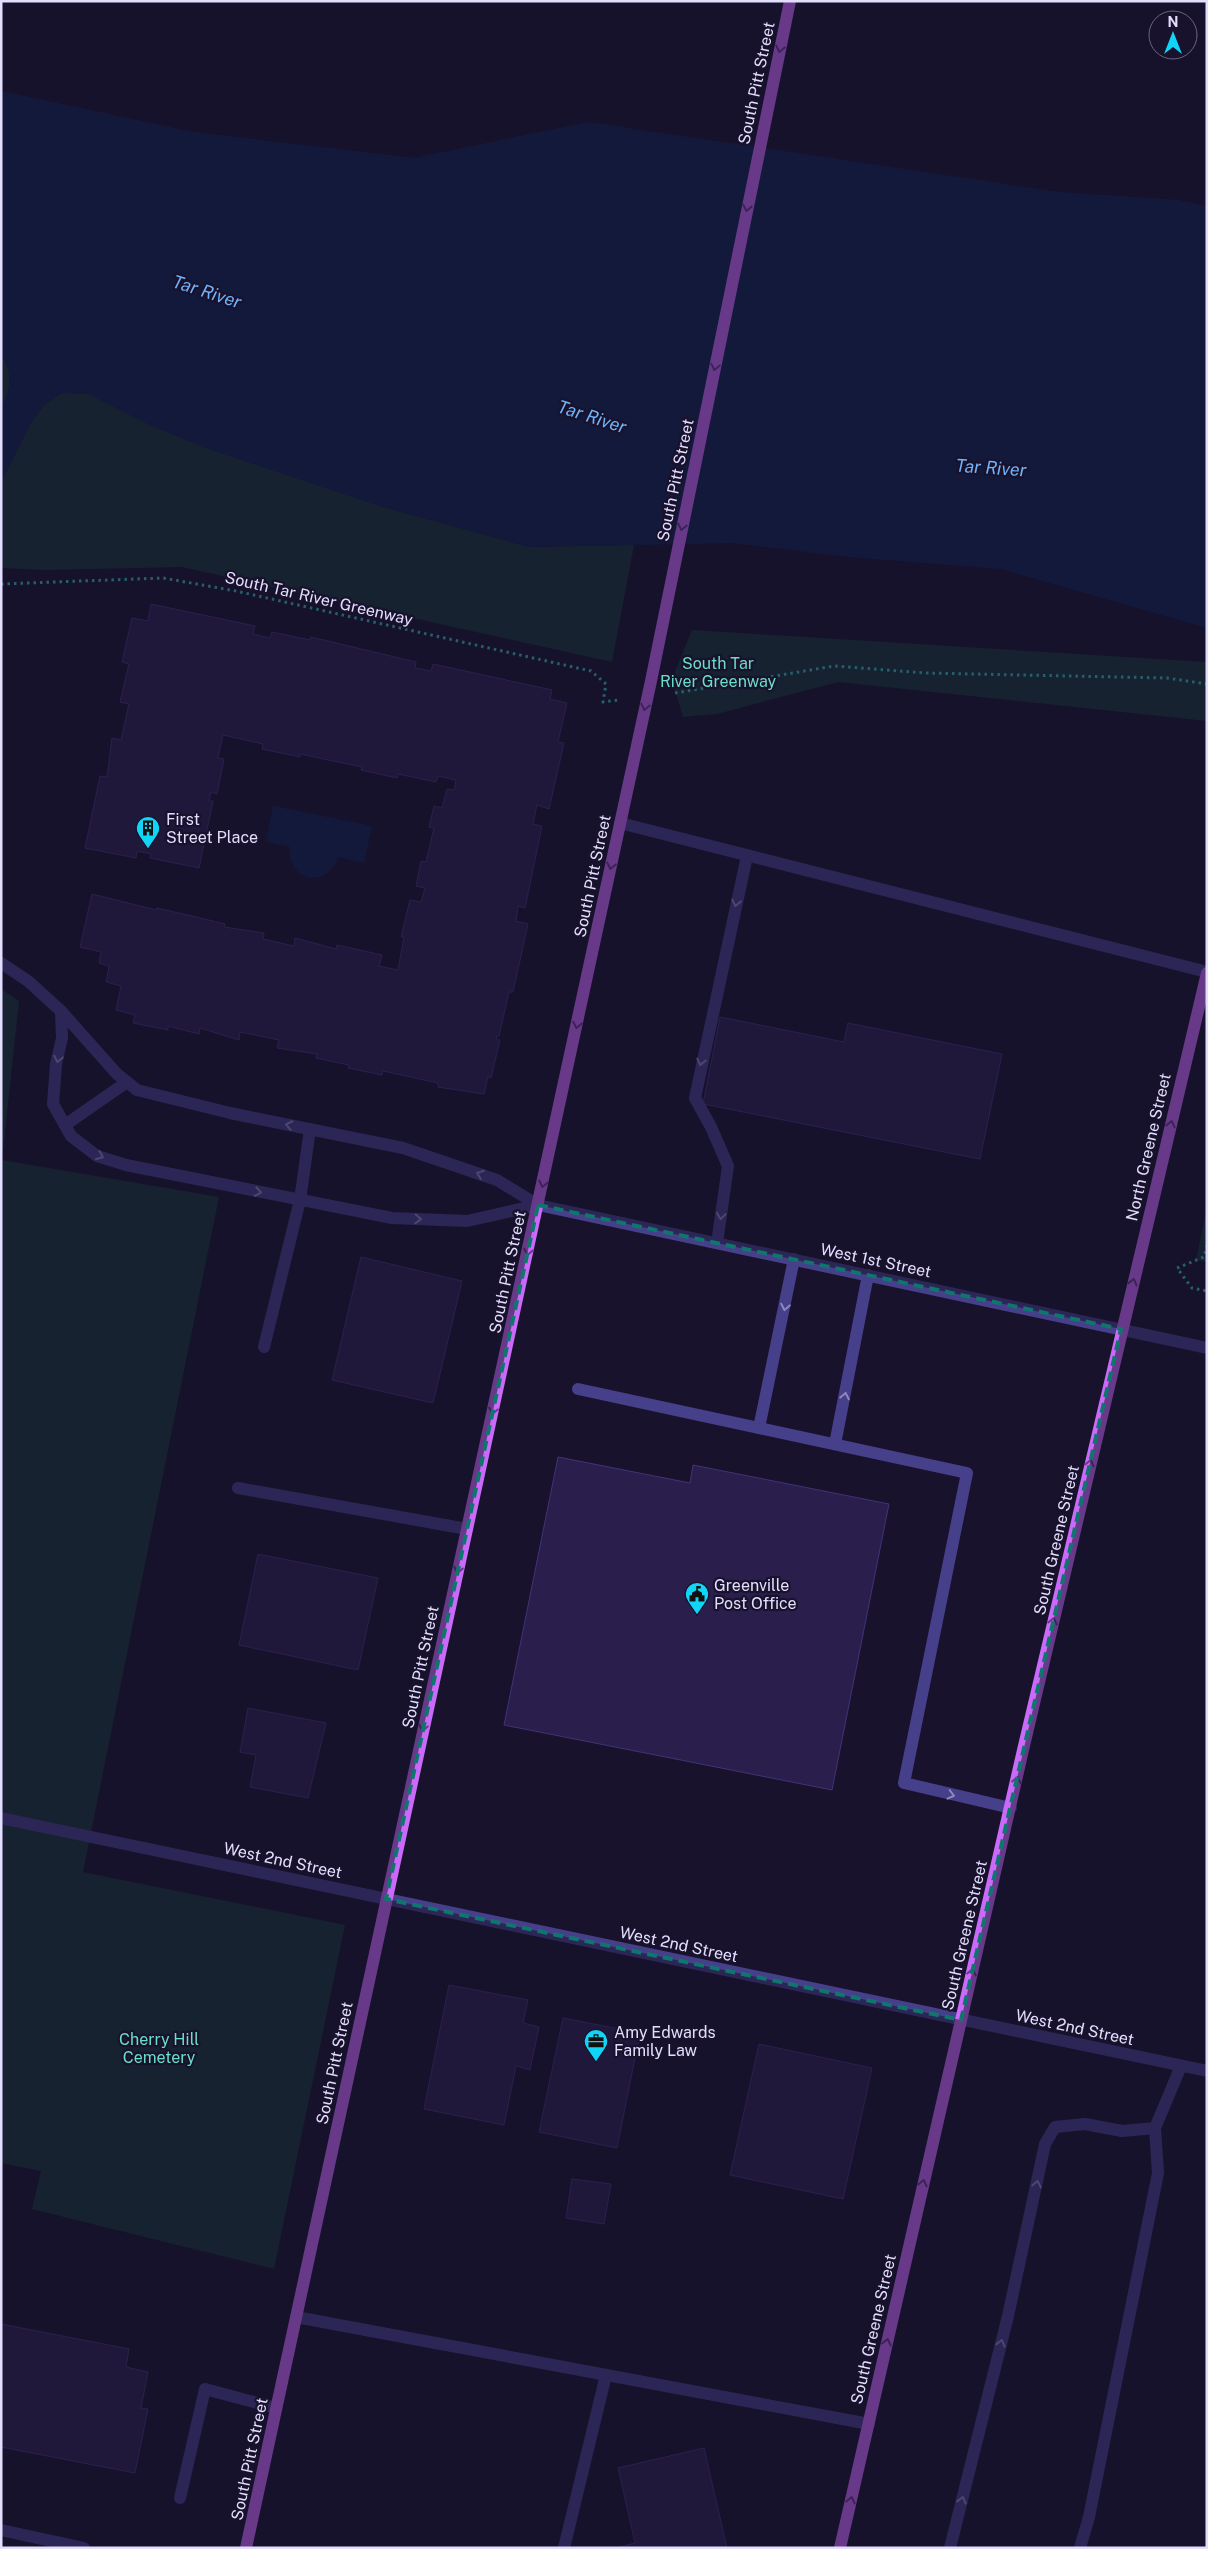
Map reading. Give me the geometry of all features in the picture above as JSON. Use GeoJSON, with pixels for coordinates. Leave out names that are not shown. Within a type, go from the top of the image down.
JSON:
{"type":"FeatureCollection","features":[{"type":"Feature","properties":{"kind":"main road","name":"South Pitt Street"},"geometry":{"type":"LineString","coordinates":[[246,2548],[655,660],[790,1]]}},
{"type":"Feature","properties":{"kind":"main road","name":"North Greene Street"},"geometry":{"type":"LineString","coordinates":[[1121,1329],[1207,972]]}},
{"type":"Feature","properties":{"kind":"main road","name":"South Greene Street"},"geometry":{"type":"LineString","coordinates":[[840,2548],[1121,1329]]}},
{"type":"Feature","properties":{"kind":"street"},"geometry":{"type":"LineString","coordinates":[[620,823],[1207,972]]}},
{"type":"Feature","properties":{"kind":"street"},"geometry":{"type":"LineString","coordinates":[[717,1243],[728,1166],[711,1127],[695,1098],[747,856]]}},
{"type":"Feature","properties":{"kind":"street"},"geometry":{"type":"LineString","coordinates":[[1,963],[28,981],[61,1011],[127,1082],[138,1090],[230,1113],[403,1148],[497,1180],[538,1205]]}},
{"type":"Feature","properties":{"kind":"street"},"geometry":{"type":"LineString","coordinates":[[61,1011],[62,1038],[56,1064],[53,1104],[71,1136],[97,1156],[126,1165],[392,1218],[467,1221],[538,1205]]}},
{"type":"Feature","properties":{"kind":"street"},"geometry":{"type":"LineString","coordinates":[[65,1125],[127,1082]]}},
{"type":"Feature","properties":{"kind":"street"},"geometry":{"type":"LineString","coordinates":[[264,1347],[300,1200],[310,1129]]}},
{"type":"Feature","properties":{"kind":"street","name":"West 1st Street"},"geometry":{"type":"LineString","coordinates":[[538,1205],[1207,1348]]}},
{"type":"Feature","properties":{"kind":"street"},"geometry":{"type":"LineString","coordinates":[[759,1428],[794,1259]]}},
{"type":"Feature","properties":{"kind":"street"},"geometry":{"type":"LineString","coordinates":[[835,1444],[868,1275]]}},
{"type":"Feature","properties":{"kind":"street"},"geometry":{"type":"LineString","coordinates":[[578,1389],[967,1472],[904,1783],[1011,1808]]}},
{"type":"Feature","properties":{"kind":"street"},"geometry":{"type":"LineString","coordinates":[[238,1488],[467,1529]]}},
{"type":"Feature","properties":{"kind":"street","name":"West 2nd Street"},"geometry":{"type":"LineString","coordinates":[[1,1818],[1207,2071]]}},
{"type":"Feature","properties":{"kind":"street"},"geometry":{"type":"LineString","coordinates":[[1080,2548],[1089,2517],[1158,2173],[1155,2128],[1180,2066]]}},
{"type":"Feature","properties":{"kind":"street"},"geometry":{"type":"LineString","coordinates":[[950,2548],[1008,2316],[1045,2144],[1055,2127],[1085,2124],[1122,2131],[1155,2128]]}},
{"type":"Feature","properties":{"kind":"street"},"geometry":{"type":"LineString","coordinates":[[296,2317],[869,2424]]}},
{"type":"Feature","properties":{"kind":"street"},"geometry":{"type":"LineString","coordinates":[[564,2548],[606,2375]]}},
{"type":"Feature","properties":{"kind":"street"},"geometry":{"type":"LineString","coordinates":[[180,2498],[205,2389],[276,2408]]}},
{"type":"Feature","properties":{"kind":"street"},"geometry":{"type":"LineString","coordinates":[[1,2530],[84,2548]]}},
{"type":"Feature","properties":{"kind":"path","name":"South Tar River Greenway"},"geometry":{"type":"LineString","coordinates":[[1,584],[163,578],[236,591],[591,672],[606,684],[603,702]]}},
{"type":"Feature","properties":{"kind":"path"},"geometry":{"type":"LineString","coordinates":[[677,693],[834,666],[925,673],[1166,678],[1207,684]]}},
{"type":"Feature","properties":{"kind":"path"},"geometry":{"type":"LineString","coordinates":[[1207,1245],[1204,1257],[1177,1268],[1192,1288],[1207,1291]]}},
{"type":"Feature","properties":{"kind":"highlighted area"},"geometry":{"type":"Polygon","coordinates":[[[538,1205],[1121,1329],[961,2020],[386,1899],[538,1205]]]}},
{"type":"Feature","properties":{"kind":"green space"},"geometry":{"type":"Polygon","coordinates":[[[1,354],[8,368],[10,381],[1,408],[1,354]]]}},
{"type":"Feature","properties":{"kind":"green space"},"geometry":{"type":"Polygon","coordinates":[[[62,393],[89,394],[146,423],[203,447],[383,507],[529,547],[634,545],[612,662],[182,567],[44,570],[1,568],[1,482],[30,424],[44,405],[62,393]]]}},
{"type":"Feature","properties":{"kind":"green space","name":"South Tar River Greenway"},"geometry":{"type":"Polygon","coordinates":[[[692,630],[1207,662],[1207,721],[838,682],[717,714],[683,717],[672,679],[692,630]]]}},
{"type":"Feature","properties":{"kind":"green space","name":"Cherry Hill Cemetery"},"geometry":{"type":"Polygon","coordinates":[[[1,989],[19,1001],[2,1160],[219,1197],[83,1872],[345,1925],[274,2269],[32,2209],[41,2171],[1,2163],[1,989]]]}},
{"type":"Feature","properties":{"kind":"green space"},"geometry":{"type":"Polygon","coordinates":[[[1207,1208],[1207,1262],[1196,1260],[1207,1208]]]}},
{"type":"Feature","properties":{"kind":"water","name":"Tar River"},"geometry":{"type":"Polygon","coordinates":[[[1,91],[193,132],[414,158],[588,122],[1059,192],[1178,200],[1207,206],[1207,628],[1001,569],[849,557],[734,543],[529,547],[383,507],[203,447],[146,423],[89,394],[62,393],[44,405],[30,424],[1,482],[1,408],[10,381],[8,368],[1,354],[1,91]]]}},
{"type":"Feature","properties":{"kind":"water"},"geometry":{"type":"Polygon","coordinates":[[[273,806],[372,826],[364,863],[338,857],[333,867],[325,874],[309,877],[301,874],[295,868],[291,859],[290,847],[266,842],[273,806]]]}},
{"type":"Feature","properties":{"kind":"building","name":"First Street Place"},"geometry":{"type":"Polygon","coordinates":[[[151,604],[255,626],[253,634],[270,638],[272,632],[310,640],[311,637],[416,662],[415,668],[431,671],[433,664],[552,690],[550,699],[567,703],[558,742],[564,743],[549,809],[537,805],[533,824],[542,826],[525,908],[518,906],[516,921],[528,924],[513,992],[509,992],[499,1036],[497,1036],[496,1040],[500,1040],[491,1078],[488,1077],[484,1094],[438,1087],[438,1083],[383,1071],[382,1075],[348,1068],[349,1065],[316,1058],[317,1054],[277,1048],[279,1040],[240,1032],[239,1040],[200,1028],[199,1034],[168,1026],[168,1030],[133,1023],[135,1015],[116,1010],[121,986],[106,982],[109,966],[99,963],[101,952],[80,947],[92,894],[156,910],[157,908],[225,924],[224,927],[264,933],[263,939],[294,946],[295,938],[336,949],[337,945],[382,955],[379,966],[398,970],[404,937],[401,937],[410,900],[421,902],[425,888],[416,886],[421,861],[426,862],[434,828],[429,827],[434,806],[442,808],[447,789],[454,790],[456,780],[438,776],[436,782],[398,774],[397,778],[361,770],[362,767],[300,754],[300,757],[262,749],[263,744],[223,735],[218,758],[224,759],[217,794],[211,792],[209,801],[213,801],[199,868],[150,858],[151,854],[137,851],[136,858],[85,848],[100,776],[107,777],[112,738],[121,740],[129,704],[120,702],[129,664],[122,662],[132,618],[148,621],[151,604]]]}},
{"type":"Feature","properties":{"kind":"building"},"geometry":{"type":"Polygon","coordinates":[[[720,1017],[844,1042],[848,1023],[1002,1054],[980,1159],[703,1104],[720,1017]]]}},
{"type":"Feature","properties":{"kind":"building"},"geometry":{"type":"Polygon","coordinates":[[[361,1257],[462,1281],[433,1403],[332,1380],[361,1257]]]}},
{"type":"Feature","properties":{"kind":"building","name":"Greenville Post Office"},"geometry":{"type":"Polygon","coordinates":[[[558,1457],[690,1483],[693,1465],[889,1504],[832,1790],[504,1725],[558,1457]]]}},
{"type":"Feature","properties":{"kind":"building"},"geometry":{"type":"Polygon","coordinates":[[[258,1554],[378,1578],[358,1670],[239,1645],[258,1554]]]}},
{"type":"Feature","properties":{"kind":"building"},"geometry":{"type":"Polygon","coordinates":[[[248,1708],[326,1723],[308,1798],[250,1787],[256,1755],[240,1752],[248,1708]]]}},
{"type":"Feature","properties":{"kind":"building"},"geometry":{"type":"Polygon","coordinates":[[[449,1985],[528,2000],[523,2023],[539,2027],[530,2070],[516,2066],[504,2125],[424,2109],[449,1985]]]}},
{"type":"Feature","properties":{"kind":"building"},"geometry":{"type":"Polygon","coordinates":[[[563,2018],[640,2033],[617,2148],[539,2132],[563,2018]]]}},
{"type":"Feature","properties":{"kind":"building"},"geometry":{"type":"Polygon","coordinates":[[[759,2044],[872,2068],[843,2199],[730,2175],[759,2044]]]}},
{"type":"Feature","properties":{"kind":"building"},"geometry":{"type":"Polygon","coordinates":[[[572,2179],[611,2184],[604,2224],[566,2218],[572,2179]]]}},
{"type":"Feature","properties":{"kind":"building"},"geometry":{"type":"Polygon","coordinates":[[[1,2324],[129,2349],[126,2367],[148,2372],[141,2408],[148,2409],[135,2473],[1,2447],[1,2324]]]}},
{"type":"Feature","properties":{"kind":"building"},"geometry":{"type":"Polygon","coordinates":[[[704,2448],[727,2548],[616,2548],[635,2543],[618,2468],[704,2448]]]}},
{"type":"Feature","properties":{"kind":"place","name":"First Street Place"},"geometry":{"type":"Point","coordinates":[148,849]}},
{"type":"Feature","properties":{"kind":"place","name":"Greenville Post Office"},"geometry":{"type":"Point","coordinates":[697,1615]}},
{"type":"Feature","properties":{"kind":"place","name":"Amy Edwards Family Law"},"geometry":{"type":"Point","coordinates":[596,2062]}}]}
